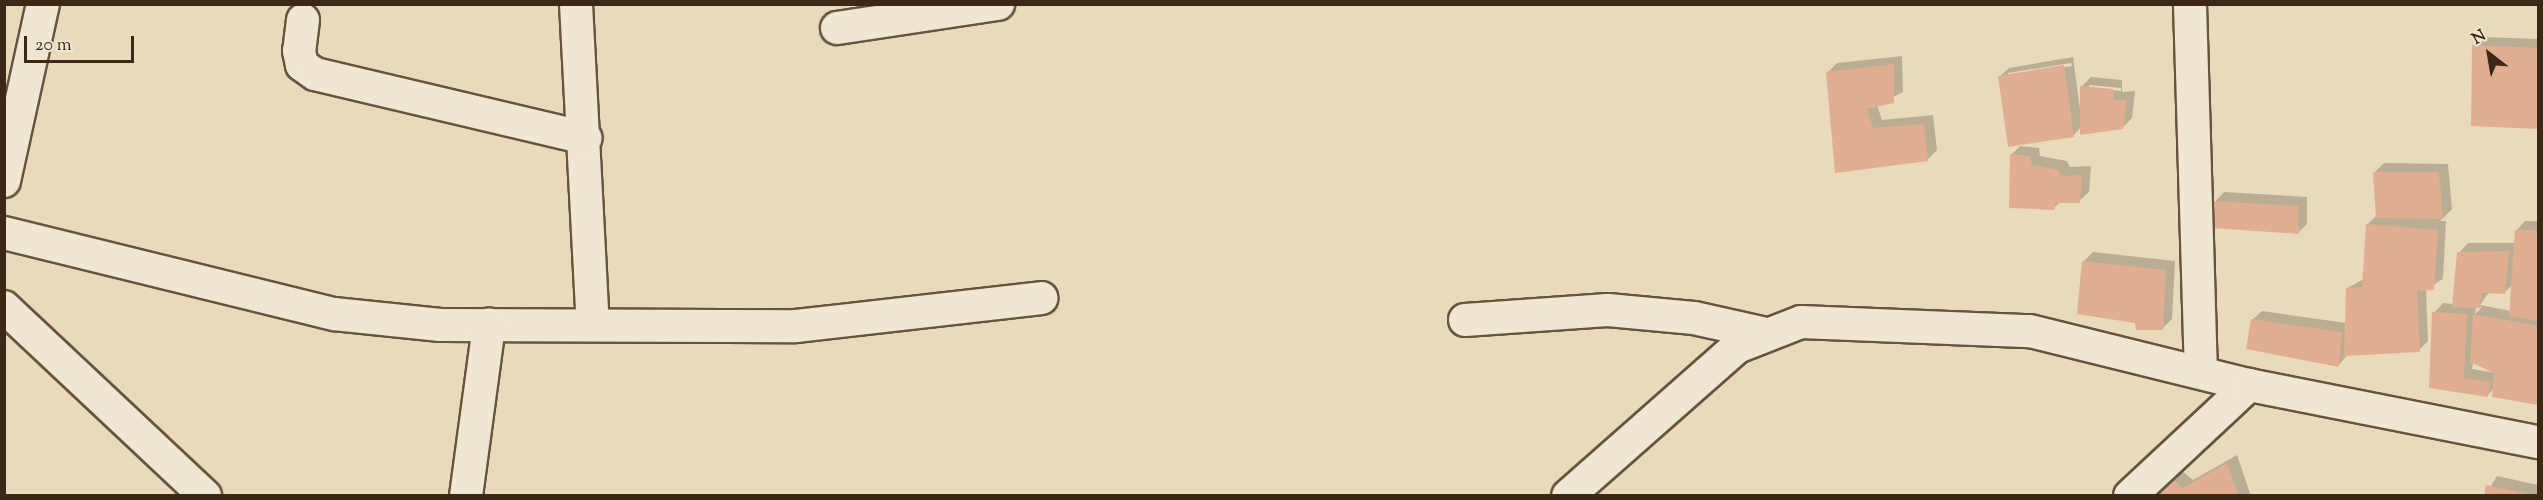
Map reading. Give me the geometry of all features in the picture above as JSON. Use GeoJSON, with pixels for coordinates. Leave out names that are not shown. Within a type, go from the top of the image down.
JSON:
{"type":"FeatureCollection","features":[{"type":"Feature","properties":{"kind":"street"},"geometry":{"type":"LineString","coordinates":[[4,181],[16,67],[43,4]]}},
{"type":"Feature","properties":{"kind":"street"},"geometry":{"type":"LineString","coordinates":[[576,4],[586,138],[593,324]]}},
{"type":"Feature","properties":{"kind":"street"},"geometry":{"type":"LineString","coordinates":[[837,28],[998,4]]}},
{"type":"Feature","properties":{"kind":"street"},"geometry":{"type":"LineString","coordinates":[[2190,4],[2201,372]]}},
{"type":"Feature","properties":{"kind":"street"},"geometry":{"type":"LineString","coordinates":[[303,20],[299,51],[302,65],[315,74],[586,138]]}},
{"type":"Feature","properties":{"kind":"street"},"geometry":{"type":"LineString","coordinates":[[4,233],[333,314],[489,325],[796,326],[1041,298]]}},
{"type":"Feature","properties":{"kind":"street"},"geometry":{"type":"LineString","coordinates":[[4,307],[205,495]]}},
{"type":"Feature","properties":{"kind":"street"},"geometry":{"type":"LineString","coordinates":[[1465,320],[1608,310],[1694,318],[1762,333]]}},
{"type":"Feature","properties":{"kind":"street"},"geometry":{"type":"LineString","coordinates":[[1568,495],[1737,347],[1762,333],[1801,322],[2030,331],[2249,385],[2538,442]]}},
{"type":"Feature","properties":{"kind":"street"},"geometry":{"type":"LineString","coordinates":[[466,495],[489,325]]}},
{"type":"Feature","properties":{"kind":"street"},"geometry":{"type":"LineString","coordinates":[[2130,495],[2249,385]]}},
{"type":"Feature","properties":{"kind":"building"},"geometry":{"type":"Polygon","coordinates":[[[2472,45],[2538,48],[2538,129],[2471,126],[2472,45]]]}},
{"type":"Feature","properties":{"kind":"building"},"geometry":{"type":"Polygon","coordinates":[[[1894,64],[1894,103],[1867,109],[1873,128],[1924,124],[1928,161],[1835,173],[1826,72],[1894,64]]]}},
{"type":"Feature","properties":{"kind":"building"},"geometry":{"type":"Polygon","coordinates":[[[2064,65],[2074,137],[2008,147],[1998,76],[2064,65]]]}},
{"type":"Feature","properties":{"kind":"building"},"geometry":{"type":"Polygon","coordinates":[[[2080,86],[2113,89],[2114,100],[2127,100],[2123,129],[2080,135],[2080,86]]]}},
{"type":"Feature","properties":{"kind":"building"},"geometry":{"type":"Polygon","coordinates":[[[2010,154],[2030,156],[2032,165],[2058,170],[2061,176],[2082,175],[2080,203],[2056,203],[2054,210],[2009,208],[2010,154]]]}},
{"type":"Feature","properties":{"kind":"building"},"geometry":{"type":"Polygon","coordinates":[[[2373,172],[2439,172],[2443,219],[2376,218],[2373,172]]]}},
{"type":"Feature","properties":{"kind":"building"},"geometry":{"type":"Polygon","coordinates":[[[2213,201],[2298,206],[2299,234],[2212,228],[2213,201]]]}},
{"type":"Feature","properties":{"kind":"building"},"geometry":{"type":"Polygon","coordinates":[[[2366,224],[2438,230],[2434,290],[2417,291],[2420,352],[2344,356],[2346,288],[2362,287],[2366,224]]]}},
{"type":"Feature","properties":{"kind":"building"},"geometry":{"type":"Polygon","coordinates":[[[2515,230],[2538,230],[2538,321],[2509,316],[2515,230]]]}},
{"type":"Feature","properties":{"kind":"building"},"geometry":{"type":"Polygon","coordinates":[[[2509,251],[2505,294],[2482,293],[2479,308],[2452,307],[2457,252],[2509,251]]]}},
{"type":"Feature","properties":{"kind":"building"},"geometry":{"type":"Polygon","coordinates":[[[2082,261],[2166,270],[2163,330],[2136,330],[2135,323],[2077,314],[2082,261]]]}},
{"type":"Feature","properties":{"kind":"building"},"geometry":{"type":"Polygon","coordinates":[[[2432,312],[2467,314],[2464,378],[2490,382],[2488,397],[2429,388],[2432,312]]]}},
{"type":"Feature","properties":{"kind":"building"},"geometry":{"type":"Polygon","coordinates":[[[2473,314],[2538,326],[2538,405],[2492,397],[2494,373],[2470,362],[2473,314]]]}},
{"type":"Feature","properties":{"kind":"building"},"geometry":{"type":"Polygon","coordinates":[[[2251,319],[2342,332],[2339,367],[2246,349],[2251,319]]]}},
{"type":"Feature","properties":{"kind":"building"},"geometry":{"type":"Polygon","coordinates":[[[2227,463],[2239,496],[2143,496],[2171,478],[2183,488],[2227,463]]]}},
{"type":"Feature","properties":{"kind":"building"},"geometry":{"type":"Polygon","coordinates":[[[2486,485],[2533,495],[2533,496],[2484,496],[2486,485]]]}}]}
